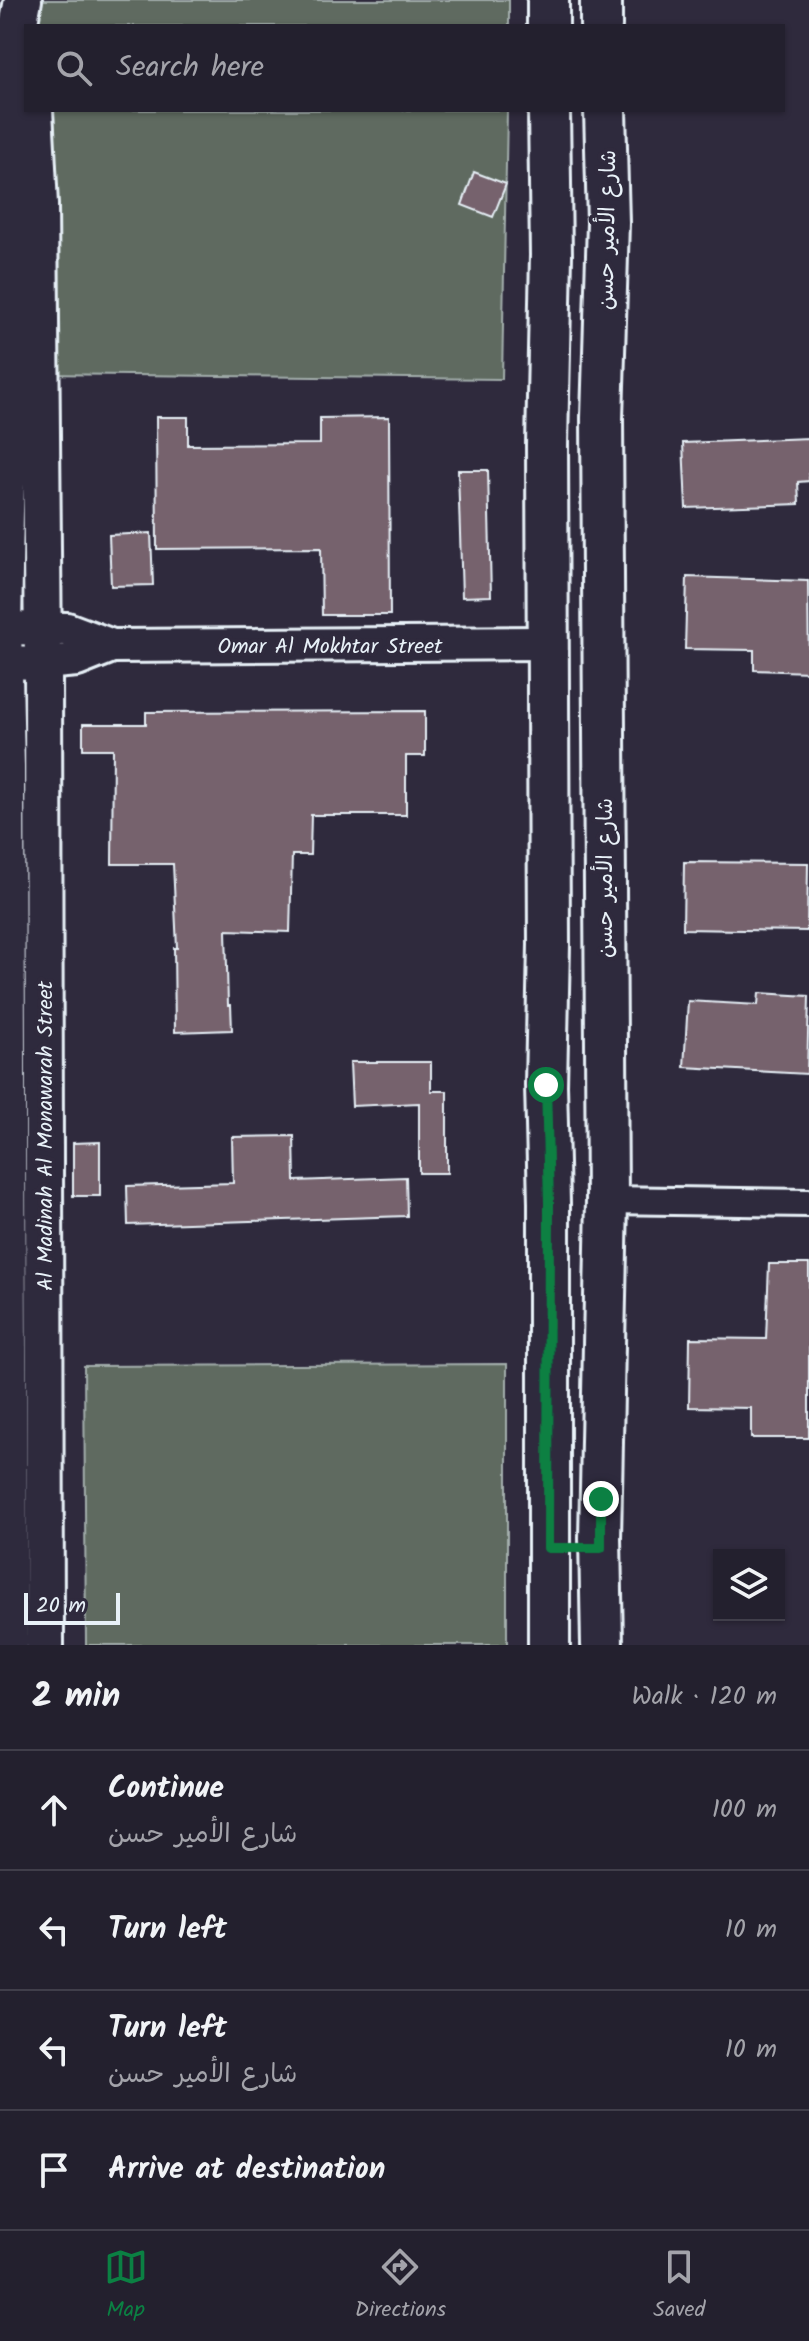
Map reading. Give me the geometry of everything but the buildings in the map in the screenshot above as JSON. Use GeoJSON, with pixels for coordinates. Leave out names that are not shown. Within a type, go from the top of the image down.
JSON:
{"type":"FeatureCollection","features":[{"type":"Feature","properties":{"kind":"main road"},"geometry":{"type":"LineString","coordinates":[[24,0],[28,24]]}},
{"type":"Feature","properties":{"kind":"main road","name":"Al Madinah Al Monawarah Street"},"geometry":{"type":"LineString","coordinates":[[9,1645],[3,466],[12,98],[17,32],[24,0]]}},
{"type":"Feature","properties":{"kind":"main road"},"geometry":{"type":"LineString","coordinates":[[548,0],[548,24]]}},
{"type":"Feature","properties":{"kind":"main road"},"geometry":{"type":"LineString","coordinates":[[601,0],[601,24]]}},
{"type":"Feature","properties":{"kind":"main road","name":"Al Madinah Al Monawarah Street"},"geometry":{"type":"LineString","coordinates":[[34,112],[39,205],[45,1645]]}},
{"type":"Feature","properties":{"kind":"main road"},"geometry":{"type":"LineString","coordinates":[[549,112],[546,1085],[549,1645]]}},
{"type":"Feature","properties":{"kind":"main road","name":"شارع الأمير حسن"},"geometry":{"type":"LineString","coordinates":[[602,1645],[607,1200],[602,433],[605,112]]}},
{"type":"Feature","properties":{"kind":"main road"},"geometry":{"type":"LineString","coordinates":[[550,260],[606,257]]}},
{"type":"Feature","properties":{"kind":"main road"},"geometry":{"type":"LineString","coordinates":[[548,1548],[601,1548]]}},
{"type":"Feature","properties":{"kind":"street","name":"Omar Al Mokhtar Street"},"geometry":{"type":"LineString","coordinates":[[42,645],[77,660],[112,646],[549,643]]}},
{"type":"Feature","properties":{"kind":"street"},"geometry":{"type":"LineString","coordinates":[[2,645],[42,645]]}},
{"type":"Feature","properties":{"kind":"street"},"geometry":{"type":"LineString","coordinates":[[607,1200],[809,1203]]}},
{"type":"Feature","properties":{"kind":"shaded area"},"geometry":{"type":"Polygon","coordinates":[[[35,0],[509,0],[509,24],[36,24],[35,0]]]}},
{"type":"Feature","properties":{"kind":"shaded area"},"geometry":{"type":"Polygon","coordinates":[[[37,112],[507,112],[502,379],[40,374],[37,112]]]}},
{"type":"Feature","properties":{"kind":"shaded area"},"geometry":{"type":"Polygon","coordinates":[[[507,1364],[507,1645],[86,1645],[84,1366],[507,1364]]]}},
{"type":"Feature","properties":{"kind":"route"},"geometry":{"type":"LineString","coordinates":[[546,1085],[549,1203],[548,1548],[601,1548],[601,1499]]}}]}
